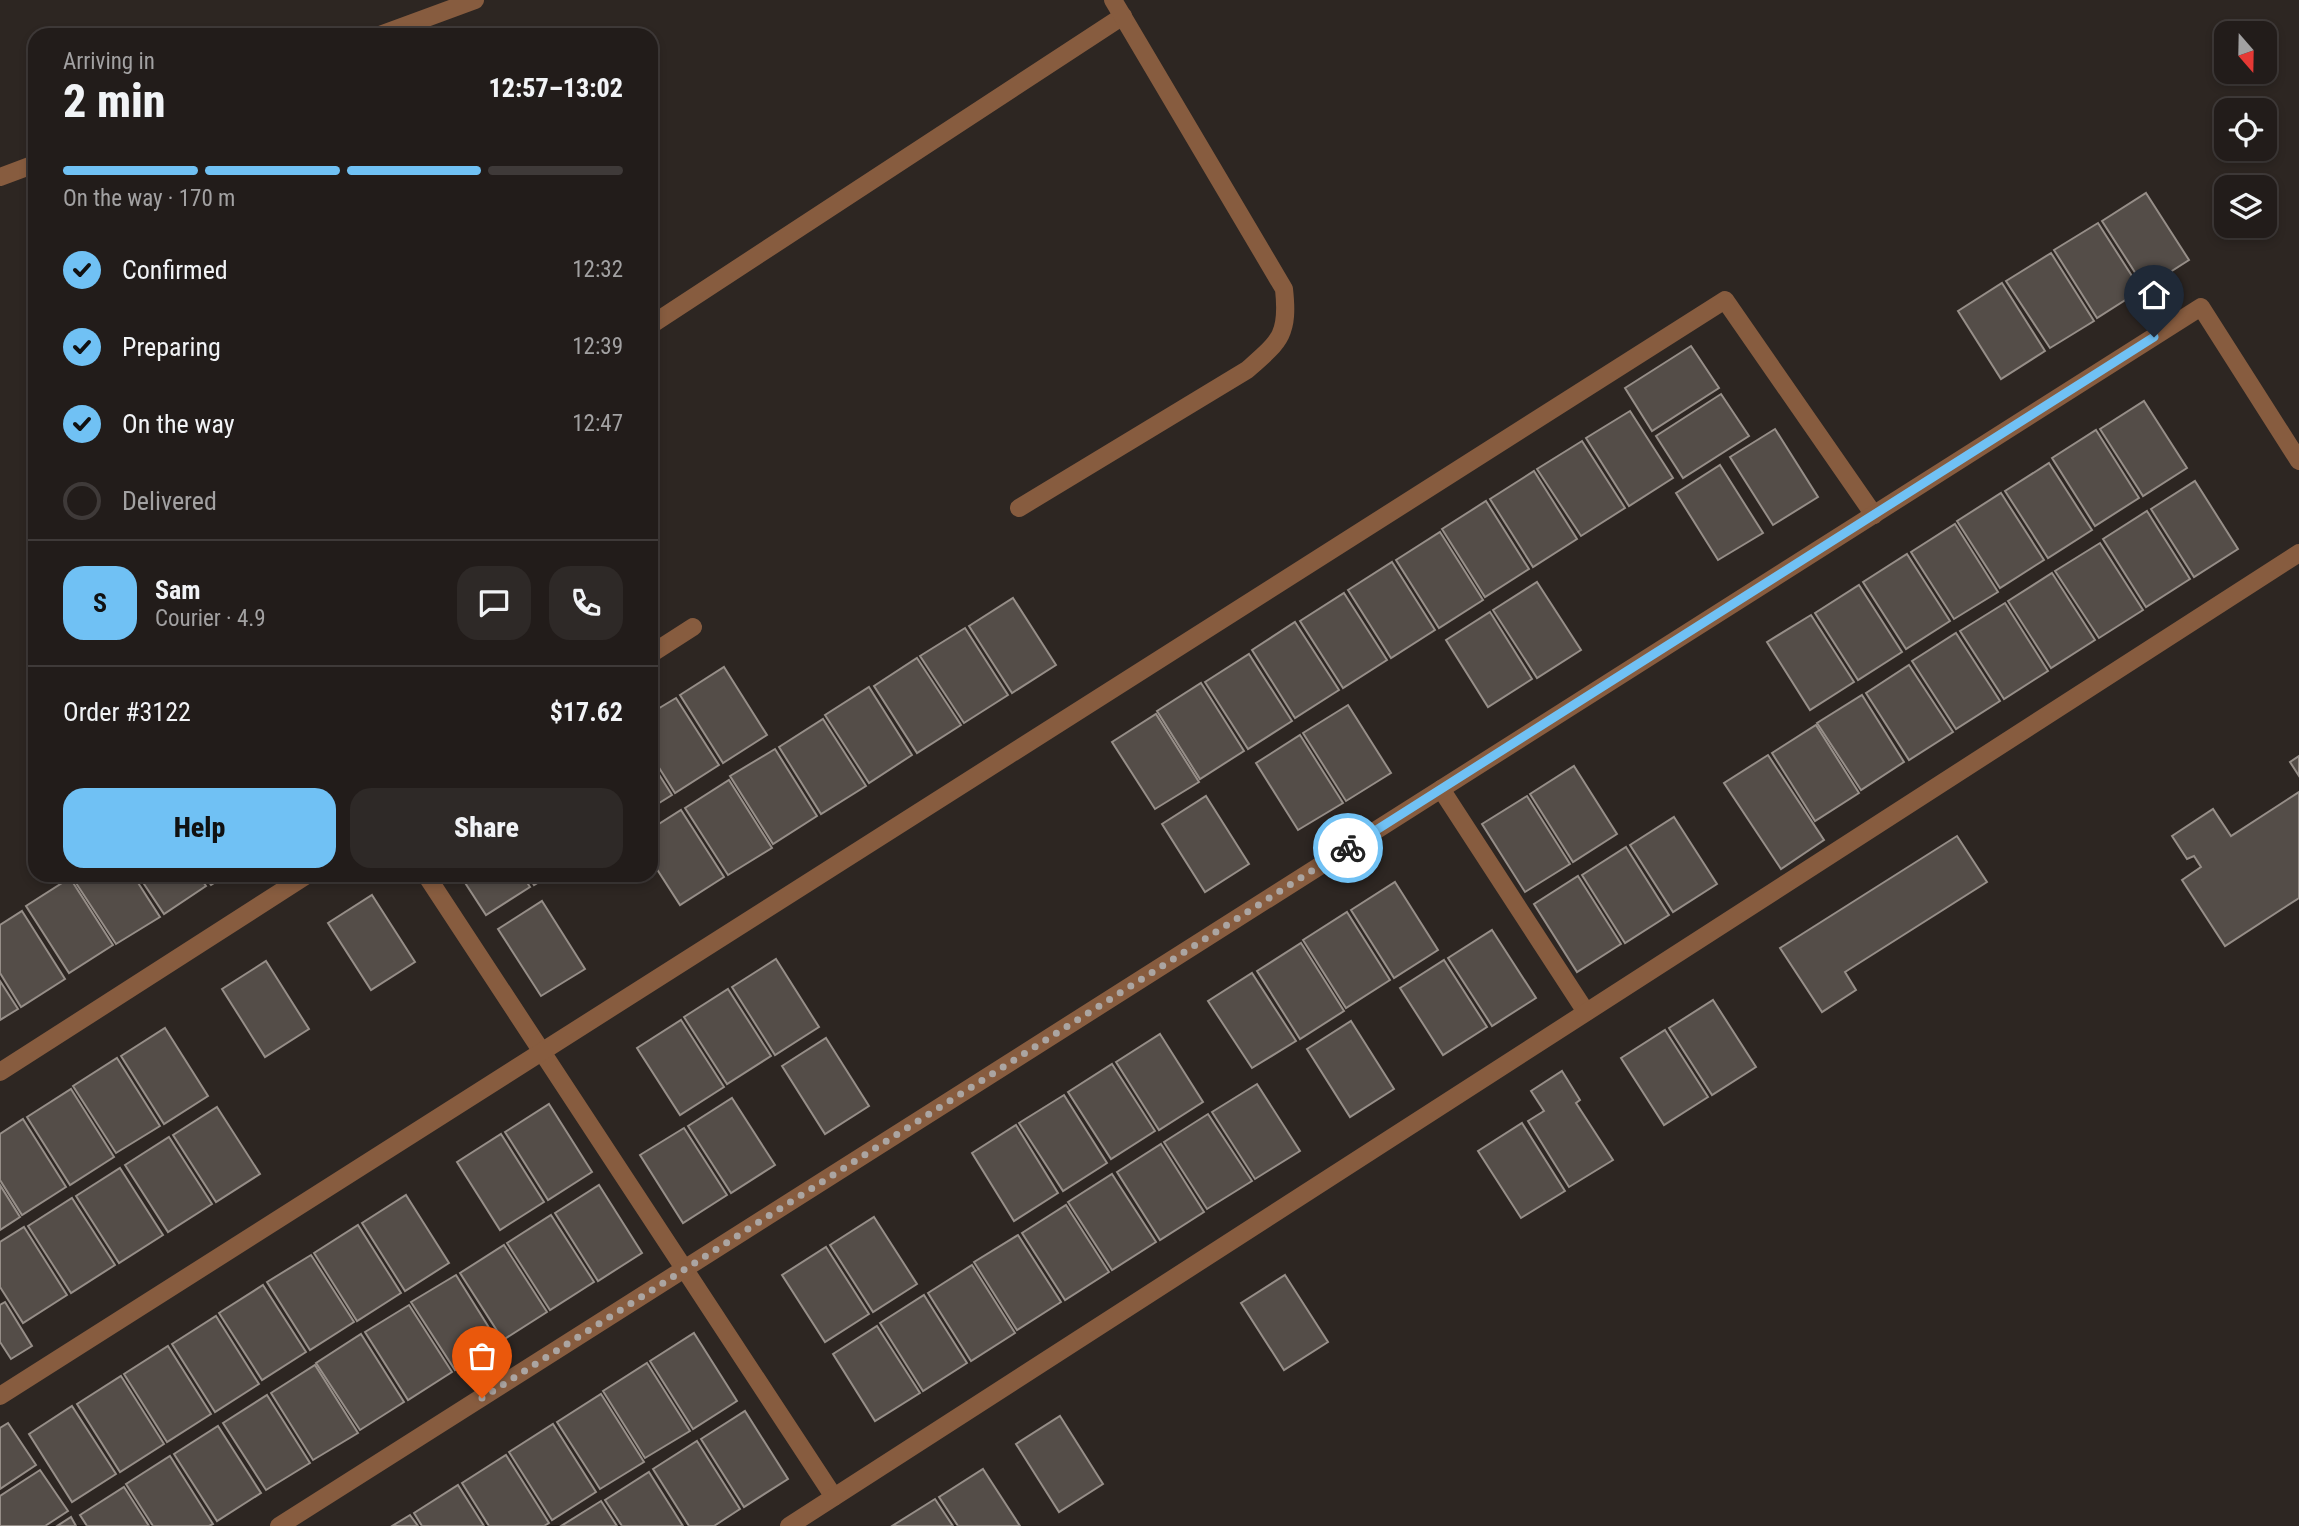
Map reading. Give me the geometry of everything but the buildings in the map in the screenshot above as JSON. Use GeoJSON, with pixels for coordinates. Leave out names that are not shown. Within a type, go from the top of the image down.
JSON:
{"type":"FeatureCollection","features":[{"type":"Feature","properties":{"kind":"street"},"geometry":{"type":"LineString","coordinates":[[399,28],[475,0]]}},
{"type":"Feature","properties":{"kind":"street"},"geometry":{"type":"LineString","coordinates":[[1019,508],[1247,370],[1276,344],[1287,316],[1284,289],[1114,0]]}},
{"type":"Feature","properties":{"kind":"street"},"geometry":{"type":"LineString","coordinates":[[658,320],[1123,16]]}},
{"type":"Feature","properties":{"kind":"street"},"geometry":{"type":"LineString","coordinates":[[0,177],[28,167]]}},
{"type":"Feature","properties":{"kind":"street"},"geometry":{"type":"LineString","coordinates":[[0,1396],[1725,300],[1874,515]]}},
{"type":"Feature","properties":{"kind":"street"},"geometry":{"type":"LineString","coordinates":[[279,1526],[2201,307],[2299,461]]}},
{"type":"Feature","properties":{"kind":"street"},"geometry":{"type":"LineString","coordinates":[[789,1526],[2299,553]]}},
{"type":"Feature","properties":{"kind":"street"},"geometry":{"type":"LineString","coordinates":[[658,650],[693,627]]}},
{"type":"Feature","properties":{"kind":"street"},"geometry":{"type":"LineString","coordinates":[[1441,789],[1586,1012]]}},
{"type":"Feature","properties":{"kind":"street"},"geometry":{"type":"LineString","coordinates":[[0,1072],[296,882]]}},
{"type":"Feature","properties":{"kind":"street"},"geometry":{"type":"LineString","coordinates":[[431,882],[834,1497]]}},
{"type":"Feature","properties":{"kind":"way so far"},"geometry":{"type":"LineString","coordinates":[[482,1398],[1348,848]]}},
{"type":"Feature","properties":{"kind":"route"},"geometry":{"type":"LineString","coordinates":[[1348,848],[2154,337]]}}]}
